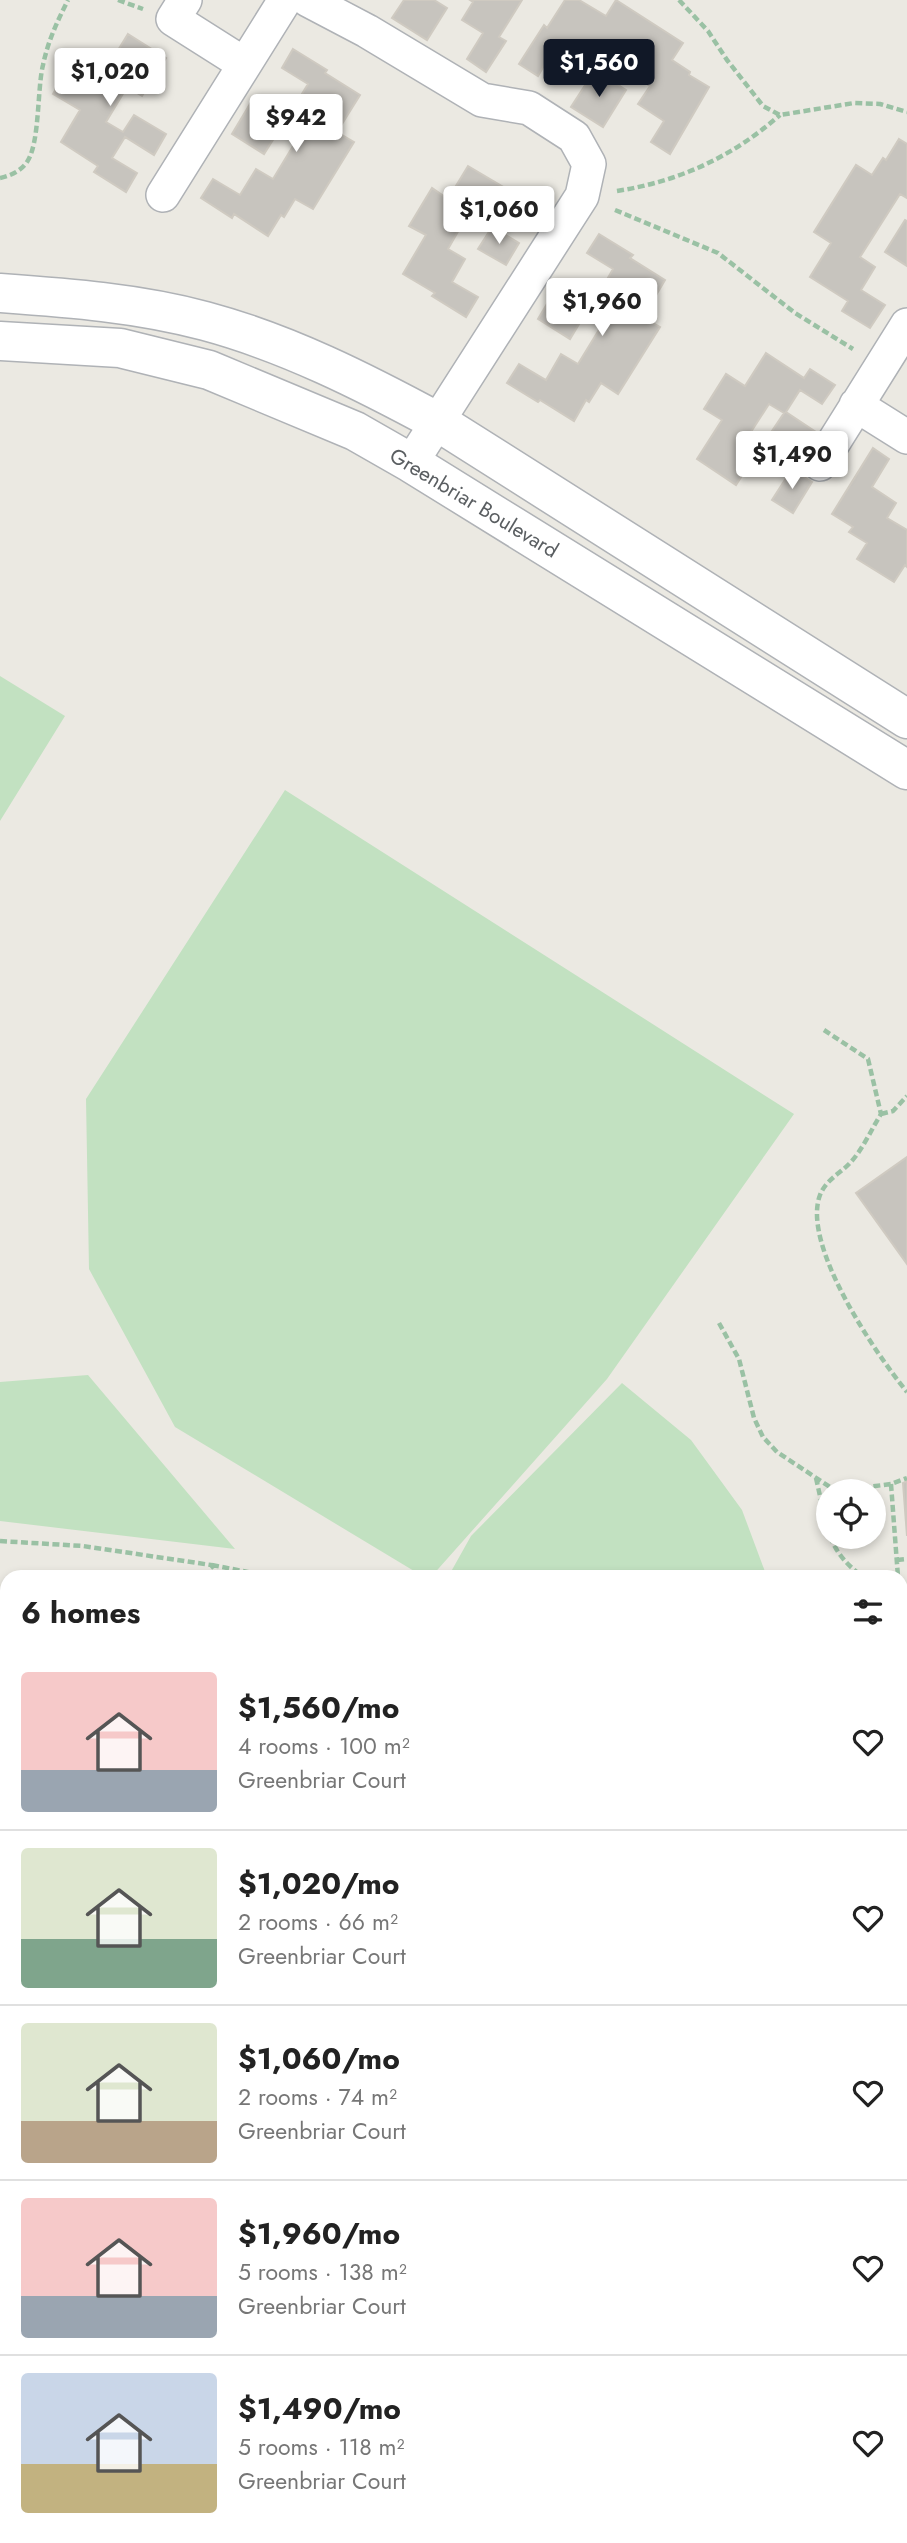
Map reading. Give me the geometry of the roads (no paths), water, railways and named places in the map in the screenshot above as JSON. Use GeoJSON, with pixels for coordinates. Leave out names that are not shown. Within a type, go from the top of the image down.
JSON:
{"type":"FeatureCollection","features":[{"type":"Feature","properties":{"kind":"street"},"geometry":{"type":"LineString","coordinates":[[185,0],[173,19],[244,64]]}},
{"type":"Feature","properties":{"kind":"street"},"geometry":{"type":"LineString","coordinates":[[163,195],[285,0]]}},
{"type":"Feature","properties":{"kind":"street"},"geometry":{"type":"LineString","coordinates":[[309,0],[367,31],[482,100],[529,108],[574,137],[589,164],[582,196],[411,463]]}},
{"type":"Feature","properties":{"kind":"street"},"geometry":{"type":"LineString","coordinates":[[0,293],[111,302],[205,321],[297,352],[368,384],[438,422],[907,719]]}},
{"type":"Feature","properties":{"kind":"street","name":"Greenbriar Boulevard"},"geometry":{"type":"LineString","coordinates":[[0,341],[120,348],[209,370],[355,431],[907,770]]}},
{"type":"Feature","properties":{"kind":"street"},"geometry":{"type":"LineString","coordinates":[[820,464],[856,405],[898,345]]}},
{"type":"Feature","properties":{"kind":"street"},"geometry":{"type":"LineString","coordinates":[[856,405],[907,437]]}}]}
